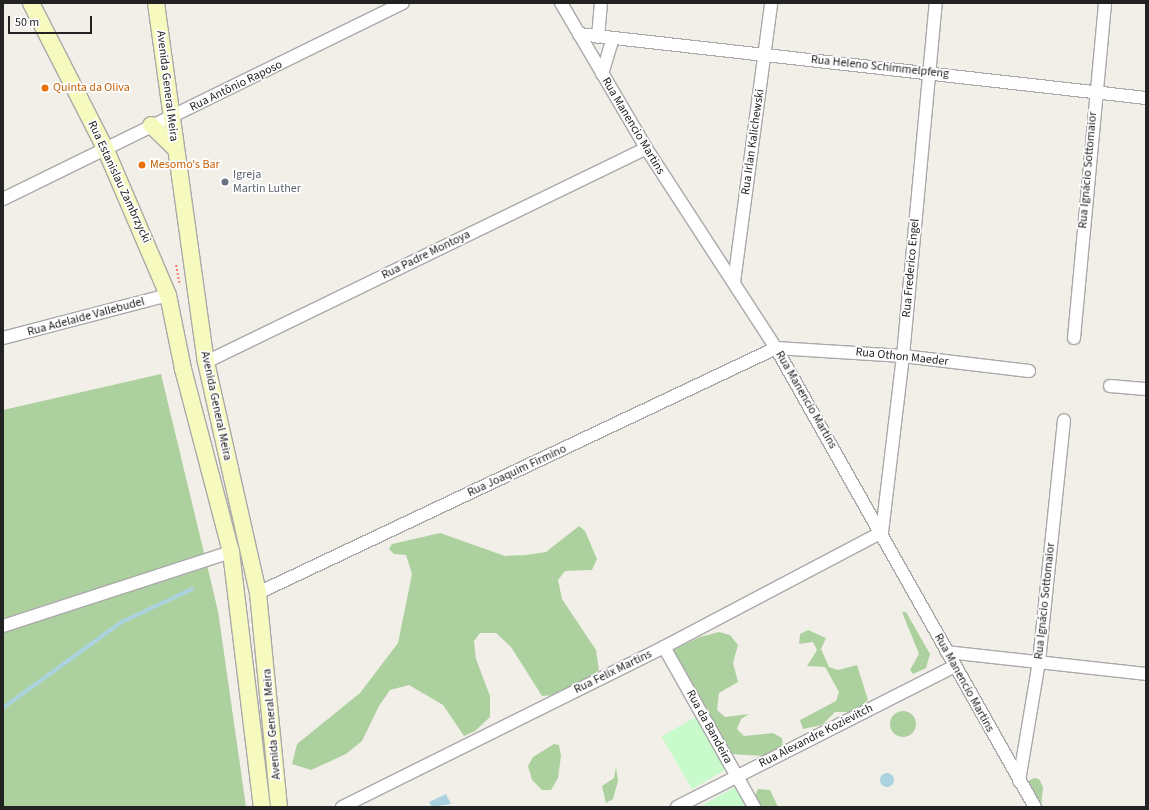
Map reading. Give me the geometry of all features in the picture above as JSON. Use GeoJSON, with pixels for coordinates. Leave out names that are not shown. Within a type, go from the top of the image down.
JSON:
{"type":"FeatureCollection","features":[{"type":"Feature","properties":{"kind":"main road","name":"Rua Estanislau Zambrzycki"},"geometry":{"type":"LineString","coordinates":[[31,3],[105,148],[168,295],[183,369]]}},
{"type":"Feature","properties":{"kind":"main road","name":"Avenida General Meira"},"geometry":{"type":"LineString","coordinates":[[156,3],[206,362],[258,593],[279,807]]}},
{"type":"Feature","properties":{"kind":"main road"},"geometry":{"type":"LineString","coordinates":[[151,125],[175,148]]}},
{"type":"Feature","properties":{"kind":"main road"},"geometry":{"type":"LineString","coordinates":[[183,369],[206,362]]}},
{"type":"Feature","properties":{"kind":"main road","name":"Avenida General Meira"},"geometry":{"type":"LineString","coordinates":[[183,369],[231,552],[262,807]]}},
{"type":"Feature","properties":{"kind":"street","name":"Rua Antônio Raposo"},"geometry":{"type":"LineString","coordinates":[[3,199],[151,125],[171,117],[403,3]]}},
{"type":"Feature","properties":{"kind":"street","name":"Rua Manencio Martins"},"geometry":{"type":"LineString","coordinates":[[561,3],[646,148],[776,348],[882,532],[947,652],[1035,807]]}},
{"type":"Feature","properties":{"kind":"street"},"geometry":{"type":"LineString","coordinates":[[598,37],[601,3]]}},
{"type":"Feature","properties":{"kind":"street","name":"Rua Irlan Kalichewski"},"geometry":{"type":"LineString","coordinates":[[734,282],[765,56],[770,3]]}},
{"type":"Feature","properties":{"kind":"street","name":"Rua Frederico Engel"},"geometry":{"type":"LineString","coordinates":[[882,532],[903,356],[936,3]]}},
{"type":"Feature","properties":{"kind":"street","name":"Rua Ignácio Sottomaior"},"geometry":{"type":"LineString","coordinates":[[1074,338],[1094,92],[1105,3]]}},
{"type":"Feature","properties":{"kind":"street","name":"Rua Heleno Schimmelpfeng"},"geometry":{"type":"LineString","coordinates":[[579,34],[765,56],[929,72],[1146,98]]}},
{"type":"Feature","properties":{"kind":"street"},"geometry":{"type":"LineString","coordinates":[[602,74],[613,39]]}},
{"type":"Feature","properties":{"kind":"street","name":"Rua Padre Montoya"},"geometry":{"type":"LineString","coordinates":[[206,362],[646,148]]}},
{"type":"Feature","properties":{"kind":"street","name":"Rua Adelaide Vallebudel"},"geometry":{"type":"LineString","coordinates":[[3,338],[168,295]]}},
{"type":"Feature","properties":{"kind":"street","name":"Rua Othon Maeder"},"geometry":{"type":"LineString","coordinates":[[776,348],[903,356],[1028,371]]}},
{"type":"Feature","properties":{"kind":"street","name":"Rua Joaquim Firmino"},"geometry":{"type":"LineString","coordinates":[[258,593],[776,348]]}},
{"type":"Feature","properties":{"kind":"street"},"geometry":{"type":"LineString","coordinates":[[1110,386],[1146,389]]}},
{"type":"Feature","properties":{"kind":"street","name":"Rua Ignácio Sottomaior"},"geometry":{"type":"LineString","coordinates":[[1019,781],[1039,662],[1064,420]]}},
{"type":"Feature","properties":{"kind":"street","name":"Rua Felix Martins"},"geometry":{"type":"LineString","coordinates":[[342,807],[664,647],[882,532]]}},
{"type":"Feature","properties":{"kind":"street"},"geometry":{"type":"LineString","coordinates":[[3,626],[231,552]]}},
{"type":"Feature","properties":{"kind":"street","name":"Rua da Bandeira"},"geometry":{"type":"LineString","coordinates":[[664,647],[754,807]]}},
{"type":"Feature","properties":{"kind":"street"},"geometry":{"type":"LineString","coordinates":[[947,652],[1146,674]]}},
{"type":"Feature","properties":{"kind":"street","name":"Rua Alexandre Kozievitch"},"geometry":{"type":"LineString","coordinates":[[677,807],[955,666]]}},
{"type":"Feature","properties":{"kind":"green space"},"geometry":{"type":"Polygon","coordinates":[[[161,374],[218,611],[246,807],[3,807],[3,410],[161,374]]]}},
{"type":"Feature","properties":{"kind":"green space"},"geometry":{"type":"Polygon","coordinates":[[[579,526],[585,531],[597,559],[592,570],[565,571],[558,580],[562,599],[596,650],[599,670],[594,676],[557,695],[542,696],[511,647],[496,633],[480,633],[474,641],[476,659],[490,696],[490,717],[475,731],[464,736],[443,705],[409,685],[390,690],[379,706],[362,741],[346,754],[311,770],[292,764],[297,744],[360,693],[398,643],[412,574],[406,555],[394,554],[389,549],[392,544],[440,533],[505,556],[526,555],[546,552],[579,526]]]}},
{"type":"Feature","properties":{"kind":"green space"},"geometry":{"type":"Polygon","coordinates":[[[902,612],[906,612],[930,654],[926,668],[913,674],[910,670],[919,654],[902,612]]]}},
{"type":"Feature","properties":{"kind":"green space"},"geometry":{"type":"Polygon","coordinates":[[[808,630],[826,638],[821,649],[829,667],[838,670],[857,665],[868,700],[854,712],[835,712],[822,725],[803,729],[800,720],[836,701],[839,692],[825,667],[807,666],[817,650],[813,642],[799,644],[800,634],[808,630]]]}},
{"type":"Feature","properties":{"kind":"green space"},"geometry":{"type":"Polygon","coordinates":[[[719,632],[730,635],[738,645],[733,663],[738,682],[719,693],[717,710],[725,717],[749,714],[741,719],[737,729],[744,736],[773,733],[782,738],[783,747],[766,756],[730,754],[710,723],[704,705],[673,661],[673,650],[700,637],[719,632]]]}},
{"type":"Feature","properties":{"kind":"green space"},"geometry":{"type":"Polygon","coordinates":[[[903,711],[912,715],[916,724],[912,733],[903,737],[894,733],[890,724],[894,715],[903,711]]]}},
{"type":"Feature","properties":{"kind":"green space"},"geometry":{"type":"Polygon","coordinates":[[[697,716],[728,769],[692,789],[661,736],[697,716]]]}},
{"type":"Feature","properties":{"kind":"green space"},"geometry":{"type":"Polygon","coordinates":[[[554,744],[559,745],[561,756],[558,778],[551,790],[542,790],[532,780],[528,766],[533,757],[554,744]]]}},
{"type":"Feature","properties":{"kind":"green space"},"geometry":{"type":"Polygon","coordinates":[[[616,767],[618,781],[613,799],[606,803],[602,786],[614,778],[616,767]]]}},
{"type":"Feature","properties":{"kind":"green space"},"geometry":{"type":"Polygon","coordinates":[[[1034,778],[1039,779],[1043,787],[1041,807],[1027,807],[1022,792],[1025,783],[1034,778]]]}},
{"type":"Feature","properties":{"kind":"green space"},"geometry":{"type":"Polygon","coordinates":[[[739,785],[751,807],[699,807],[739,785]]]}},
{"type":"Feature","properties":{"kind":"green space"},"geometry":{"type":"Polygon","coordinates":[[[758,789],[770,790],[778,807],[755,807],[752,803],[758,789]]]}},
{"type":"Feature","properties":{"kind":"water"},"geometry":{"type":"Polygon","coordinates":[[[887,773],[892,775],[894,780],[892,785],[887,787],[882,785],[880,780],[882,775],[887,773]]]}},
{"type":"Feature","properties":{"kind":"water"},"geometry":{"type":"Polygon","coordinates":[[[446,794],[451,804],[432,807],[429,802],[446,794]]]}},
{"type":"Feature","properties":{"kind":"waterway"},"geometry":{"type":"LineString","coordinates":[[3,708],[122,622],[192,589]]}},
{"type":"Feature","properties":{"kind":"place","name":"Quinta da Oliva"},"geometry":{"type":"Point","coordinates":[45,88]}},
{"type":"Feature","properties":{"kind":"place","name":"Mesomo's Bar"},"geometry":{"type":"Point","coordinates":[142,165]}},
{"type":"Feature","properties":{"kind":"place","name":"Igreja Martin Luther"},"geometry":{"type":"Point","coordinates":[225,182]}}]}
